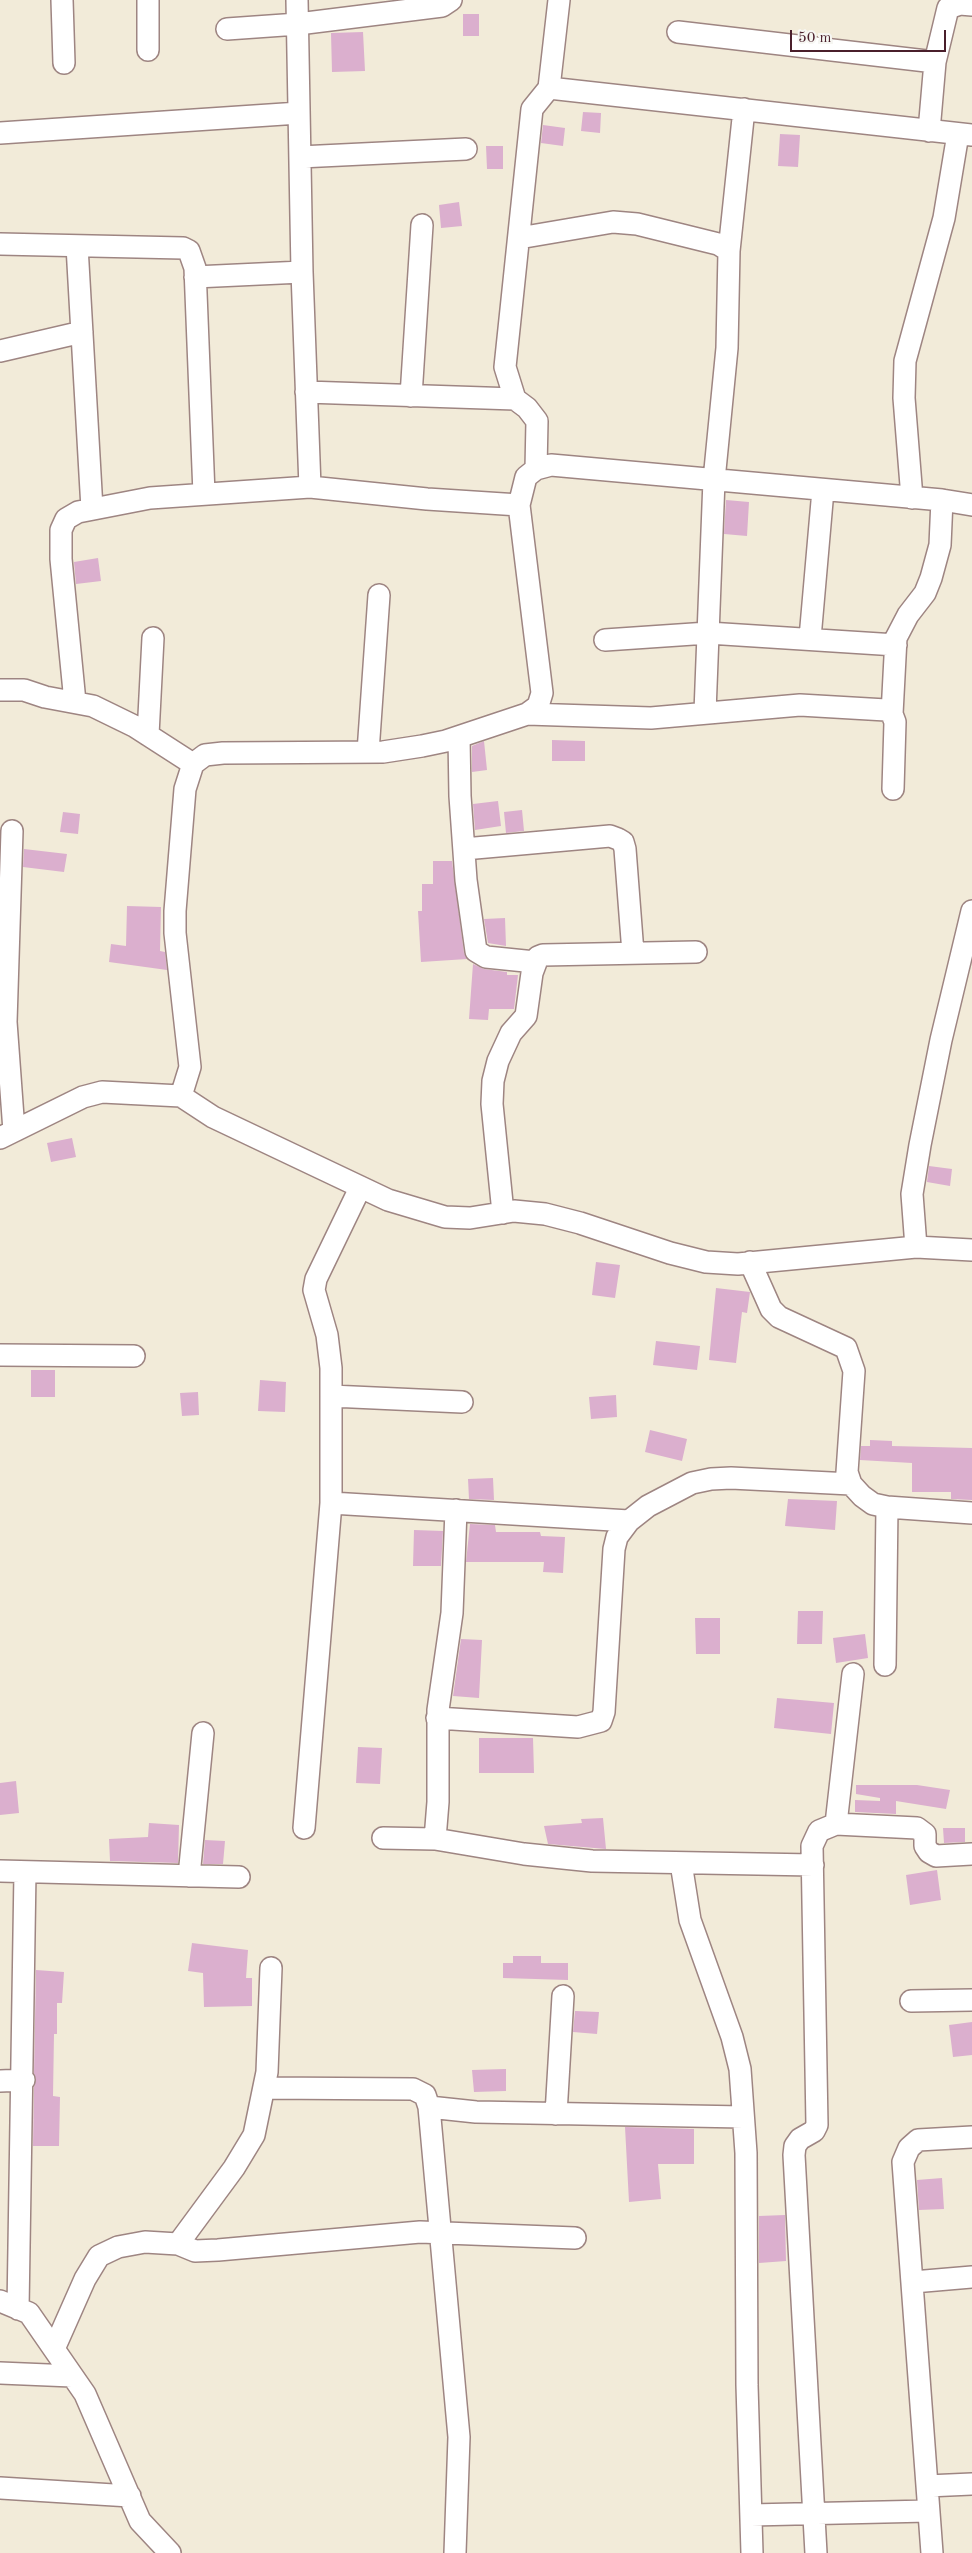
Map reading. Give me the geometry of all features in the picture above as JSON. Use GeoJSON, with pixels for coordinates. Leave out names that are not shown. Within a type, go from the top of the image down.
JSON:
{"type":"FeatureCollection","features":[{"type":"Feature","properties":{"kind":"street"},"geometry":{"type":"LineString","coordinates":[[62,0],[64,63]]}},
{"type":"Feature","properties":{"kind":"street"},"geometry":{"type":"LineString","coordinates":[[148,0],[148,50]]}},
{"type":"Feature","properties":{"kind":"street"},"geometry":{"type":"LineString","coordinates":[[298,0],[302,272],[310,487]]}},
{"type":"Feature","properties":{"kind":"street"},"geometry":{"type":"LineString","coordinates":[[227,29],[298,24],[442,6],[451,0]]}},
{"type":"Feature","properties":{"kind":"street"},"geometry":{"type":"LineString","coordinates":[[536,470],[537,420],[515,399],[505,367],[532,109],[550,88],[558,0]]}},
{"type":"Feature","properties":{"kind":"street"},"geometry":{"type":"LineString","coordinates":[[929,131],[935,62],[948,8],[960,4],[972,5]]}},
{"type":"Feature","properties":{"kind":"street"},"geometry":{"type":"LineString","coordinates":[[678,32],[935,62]]}},
{"type":"Feature","properties":{"kind":"street"},"geometry":{"type":"LineString","coordinates":[[550,88],[965,135],[905,361],[904,398],[912,498]]}},
{"type":"Feature","properties":{"kind":"street"},"geometry":{"type":"LineString","coordinates":[[705,712],[714,480],[727,348],[729,250],[744,109]]}},
{"type":"Feature","properties":{"kind":"street"},"geometry":{"type":"LineString","coordinates":[[0,133],[299,113]]}},
{"type":"Feature","properties":{"kind":"street"},"geometry":{"type":"LineString","coordinates":[[300,158],[466,149]]}},
{"type":"Feature","properties":{"kind":"street"},"geometry":{"type":"LineString","coordinates":[[519,238],[569,228],[621,223],[637,224],[718,244],[729,250]]}},
{"type":"Feature","properties":{"kind":"street"},"geometry":{"type":"LineString","coordinates":[[411,396],[422,225]]}},
{"type":"Feature","properties":{"kind":"street"},"geometry":{"type":"LineString","coordinates":[[0,244],[183,248],[189,251],[192,256],[195,278],[204,494]]}},
{"type":"Feature","properties":{"kind":"street"},"geometry":{"type":"LineString","coordinates":[[77,246],[92,509]]}},
{"type":"Feature","properties":{"kind":"street"},"geometry":{"type":"LineString","coordinates":[[195,278],[302,272]]}},
{"type":"Feature","properties":{"kind":"street"},"geometry":{"type":"LineString","coordinates":[[0,350],[82,332]]}},
{"type":"Feature","properties":{"kind":"street"},"geometry":{"type":"LineString","coordinates":[[306,392],[515,399]]}},
{"type":"Feature","properties":{"kind":"street"},"geometry":{"type":"LineString","coordinates":[[181,1096],[190,1067],[175,933],[175,911],[185,789],[193,764],[205,755],[223,753],[368,752],[422,746],[458,737],[527,714],[538,706],[542,693],[519,505],[526,477],[536,470],[551,465],[942,500],[972,505]]}},
{"type":"Feature","properties":{"kind":"street"},"geometry":{"type":"LineString","coordinates":[[75,702],[61,559],[61,530],[66,519],[78,512],[150,498],[310,487],[427,499],[519,505]]}},
{"type":"Feature","properties":{"kind":"street"},"geometry":{"type":"LineString","coordinates":[[810,638],[823,490]]}},
{"type":"Feature","properties":{"kind":"street"},"geometry":{"type":"LineString","coordinates":[[893,789],[895,722],[892,714],[896,645],[899,629],[925,593],[931,578],[940,545],[942,500]]}},
{"type":"Feature","properties":{"kind":"street"},"geometry":{"type":"LineString","coordinates":[[368,752],[379,595]]}},
{"type":"Feature","properties":{"kind":"street"},"geometry":{"type":"LineString","coordinates":[[605,640],[708,633],[810,638],[896,645]]}},
{"type":"Feature","properties":{"kind":"street"},"geometry":{"type":"LineString","coordinates":[[148,735],[153,638]]}},
{"type":"Feature","properties":{"kind":"street"},"geometry":{"type":"LineString","coordinates":[[0,690],[24,690],[45,697],[93,706],[148,735],[193,764]]}},
{"type":"Feature","properties":{"kind":"street"},"geometry":{"type":"LineString","coordinates":[[527,714],[651,718],[800,705],[886,710],[892,714]]}},
{"type":"Feature","properties":{"kind":"street"},"geometry":{"type":"LineString","coordinates":[[458,737],[464,849],[476,951],[486,957],[535,962]]}},
{"type":"Feature","properties":{"kind":"street"},"geometry":{"type":"LineString","coordinates":[[12,831],[4,942],[3,1022],[7,1134],[83,1097],[102,1092],[181,1096],[212,1117],[360,1188],[388,1200],[445,1217],[470,1218],[514,1211],[545,1214],[580,1223],[670,1253],[706,1262],[750,1262],[916,1247],[972,1250]]}},
{"type":"Feature","properties":{"kind":"street"},"geometry":{"type":"LineString","coordinates":[[464,849],[610,836],[618,839],[625,849],[633,953]]}},
{"type":"Feature","properties":{"kind":"street"},"geometry":{"type":"LineString","coordinates":[[916,1247],[912,1194],[920,1145],[941,1040],[972,911]]}},
{"type":"Feature","properties":{"kind":"street"},"geometry":{"type":"LineString","coordinates":[[503,1213],[492,1104],[494,1082],[498,1061],[512,1033],[526,1016],[535,962],[542,955],[696,952]]}},
{"type":"Feature","properties":{"kind":"street"},"geometry":{"type":"LineString","coordinates":[[304,1828],[330,1503],[331,1368],[327,1335],[314,1290],[316,1279],[360,1188]]}},
{"type":"Feature","properties":{"kind":"street"},"geometry":{"type":"LineString","coordinates":[[750,1262],[771,1309],[779,1318],[846,1348],[854,1371],[847,1472],[851,1484],[873,1504],[887,1507],[972,1513]]}},
{"type":"Feature","properties":{"kind":"street"},"geometry":{"type":"LineString","coordinates":[[0,1355],[134,1356]]}},
{"type":"Feature","properties":{"kind":"street"},"geometry":{"type":"LineString","coordinates":[[331,1396],[462,1402]]}},
{"type":"Feature","properties":{"kind":"street"},"geometry":{"type":"LineString","coordinates":[[437,1718],[578,1727],[601,1721],[604,1712],[614,1550],[617,1537],[629,1521],[648,1506],[692,1483],[711,1479],[731,1478],[851,1484]]}},
{"type":"Feature","properties":{"kind":"street"},"geometry":{"type":"LineString","coordinates":[[330,1503],[629,1521]]}},
{"type":"Feature","properties":{"kind":"street"},"geometry":{"type":"LineString","coordinates":[[886,1664],[887,1507]]}},
{"type":"Feature","properties":{"kind":"street"},"geometry":{"type":"LineString","coordinates":[[435,1839],[438,1802],[437,1718],[452,1613],[456,1510]]}},
{"type":"Feature","properties":{"kind":"street"},"geometry":{"type":"LineString","coordinates":[[836,1824],[853,1674]]}},
{"type":"Feature","properties":{"kind":"street"},"geometry":{"type":"LineString","coordinates":[[189,1876],[204,1733]]}},
{"type":"Feature","properties":{"kind":"street"},"geometry":{"type":"LineString","coordinates":[[816,2553],[794,2155],[795,2146],[800,2139],[814,2131],[817,2125],[812,1846],[819,1832],[836,1824],[917,1828],[925,1834],[925,1846],[928,1852],[936,1856],[972,1854]]}},
{"type":"Feature","properties":{"kind":"street"},"geometry":{"type":"LineString","coordinates":[[383,1838],[435,1839],[524,1854],[592,1861],[813,1865]]}},
{"type":"Feature","properties":{"kind":"street"},"geometry":{"type":"LineString","coordinates":[[681,1863],[690,1920],[732,2037],[740,2069],[746,2154],[747,2385],[752,2553]]}},
{"type":"Feature","properties":{"kind":"street"},"geometry":{"type":"LineString","coordinates":[[0,1871],[240,1878]]}},
{"type":"Feature","properties":{"kind":"street"},"geometry":{"type":"LineString","coordinates":[[25,1872],[24,2080],[9,2305],[29,2313],[85,2394],[140,2521],[170,2553]]}},
{"type":"Feature","properties":{"kind":"street"},"geometry":{"type":"LineString","coordinates":[[178,2244],[234,2168],[254,2135],[267,2072],[271,1968]]}},
{"type":"Feature","properties":{"kind":"street"},"geometry":{"type":"LineString","coordinates":[[556,2114],[563,1996]]}},
{"type":"Feature","properties":{"kind":"street"},"geometry":{"type":"LineString","coordinates":[[910,2001],[972,2000]]}},
{"type":"Feature","properties":{"kind":"street"},"geometry":{"type":"LineString","coordinates":[[0,2081],[24,2080]]}},
{"type":"Feature","properties":{"kind":"street"},"geometry":{"type":"LineString","coordinates":[[264,2088],[413,2089],[425,2095],[429,2107],[459,2437],[455,2553]]}},
{"type":"Feature","properties":{"kind":"street"},"geometry":{"type":"LineString","coordinates":[[429,2107],[476,2112],[743,2116]]}},
{"type":"Feature","properties":{"kind":"street"},"geometry":{"type":"LineString","coordinates":[[932,2553],[903,2162],[909,2148],[918,2140],[972,2137]]}},
{"type":"Feature","properties":{"kind":"street"},"geometry":{"type":"LineString","coordinates":[[54,2349],[86,2279],[99,2256],[118,2246],[145,2242],[178,2244],[195,2251],[218,2250],[420,2232],[575,2238]]}},
{"type":"Feature","properties":{"kind":"street"},"geometry":{"type":"LineString","coordinates":[[912,2282],[972,2277]]}},
{"type":"Feature","properties":{"kind":"street"},"geometry":{"type":"LineString","coordinates":[[0,2374],[72,2376]]}},
{"type":"Feature","properties":{"kind":"street"},"geometry":{"type":"LineString","coordinates":[[927,2486],[972,2484]]}},
{"type":"Feature","properties":{"kind":"street"},"geometry":{"type":"LineString","coordinates":[[0,2488],[130,2496]]}},
{"type":"Feature","properties":{"kind":"street"},"geometry":{"type":"LineString","coordinates":[[751,2515],[928,2512]]}},
{"type":"Feature","properties":{"kind":"building"},"geometry":{"type":"Polygon","coordinates":[[[463,14],[479,14],[479,36],[463,36],[463,14]]]}},
{"type":"Feature","properties":{"kind":"building"},"geometry":{"type":"Polygon","coordinates":[[[363,32],[365,71],[332,72],[331,33],[363,32]]]}},
{"type":"Feature","properties":{"kind":"building"},"geometry":{"type":"Polygon","coordinates":[[[583,112],[601,113],[600,133],[581,131],[583,112]]]}},
{"type":"Feature","properties":{"kind":"building"},"geometry":{"type":"Polygon","coordinates":[[[543,125],[565,128],[563,146],[541,143],[543,125]]]}},
{"type":"Feature","properties":{"kind":"building"},"geometry":{"type":"Polygon","coordinates":[[[780,134],[800,135],[798,167],[778,166],[780,134]]]}},
{"type":"Feature","properties":{"kind":"building"},"geometry":{"type":"Polygon","coordinates":[[[486,146],[503,146],[503,169],[487,169],[486,146]]]}},
{"type":"Feature","properties":{"kind":"building"},"geometry":{"type":"Polygon","coordinates":[[[459,202],[462,226],[441,228],[439,205],[459,202]]]}},
{"type":"Feature","properties":{"kind":"building"},"geometry":{"type":"Polygon","coordinates":[[[726,500],[749,502],[747,536],[724,534],[726,500]]]}},
{"type":"Feature","properties":{"kind":"building"},"geometry":{"type":"Polygon","coordinates":[[[98,558],[101,581],[76,584],[74,562],[98,558]]]}},
{"type":"Feature","properties":{"kind":"building"},"geometry":{"type":"Polygon","coordinates":[[[552,740],[585,741],[585,761],[552,761],[552,740]]]}},
{"type":"Feature","properties":{"kind":"building"},"geometry":{"type":"Polygon","coordinates":[[[484,741],[487,770],[472,772],[472,746],[484,741]]]}},
{"type":"Feature","properties":{"kind":"building"},"geometry":{"type":"Polygon","coordinates":[[[498,801],[501,826],[475,830],[473,804],[498,801]]]}},
{"type":"Feature","properties":{"kind":"building"},"geometry":{"type":"Polygon","coordinates":[[[522,810],[524,831],[506,833],[504,812],[522,810]]]}},
{"type":"Feature","properties":{"kind":"building"},"geometry":{"type":"Polygon","coordinates":[[[63,812],[80,814],[78,834],[60,832],[63,812]]]}},
{"type":"Feature","properties":{"kind":"building"},"geometry":{"type":"Polygon","coordinates":[[[24,849],[67,854],[64,872],[23,867],[24,849]]]}},
{"type":"Feature","properties":{"kind":"building"},"geometry":{"type":"Polygon","coordinates":[[[433,861],[452,861],[464,953],[467,959],[421,962],[418,911],[422,911],[422,884],[433,884],[433,861]]]}},
{"type":"Feature","properties":{"kind":"building"},"geometry":{"type":"Polygon","coordinates":[[[127,906],[161,907],[160,951],[165,952],[167,970],[109,962],[111,944],[126,946],[127,906]]]}},
{"type":"Feature","properties":{"kind":"building"},"geometry":{"type":"Polygon","coordinates":[[[505,918],[506,946],[488,943],[484,919],[505,918]]]}},
{"type":"Feature","properties":{"kind":"building"},"geometry":{"type":"Polygon","coordinates":[[[473,964],[484,969],[507,972],[507,975],[518,975],[514,1009],[489,1009],[488,1020],[469,1019],[473,964]]]}},
{"type":"Feature","properties":{"kind":"building"},"geometry":{"type":"Polygon","coordinates":[[[72,1138],[76,1157],[51,1162],[47,1143],[72,1138]]]}},
{"type":"Feature","properties":{"kind":"building"},"geometry":{"type":"Polygon","coordinates":[[[929,1166],[952,1169],[950,1186],[927,1182],[929,1166]]]}},
{"type":"Feature","properties":{"kind":"building"},"geometry":{"type":"Polygon","coordinates":[[[596,1262],[620,1265],[615,1298],[592,1295],[596,1262]]]}},
{"type":"Feature","properties":{"kind":"building"},"geometry":{"type":"Polygon","coordinates":[[[716,1288],[750,1292],[747,1313],[742,1312],[736,1363],[709,1360],[716,1288]]]}},
{"type":"Feature","properties":{"kind":"building"},"geometry":{"type":"Polygon","coordinates":[[[656,1341],[700,1346],[697,1370],[653,1365],[656,1341]]]}},
{"type":"Feature","properties":{"kind":"building"},"geometry":{"type":"Polygon","coordinates":[[[31,1370],[55,1370],[55,1397],[31,1397],[31,1370]]]}},
{"type":"Feature","properties":{"kind":"building"},"geometry":{"type":"Polygon","coordinates":[[[260,1380],[286,1382],[285,1412],[258,1411],[260,1380]]]}},
{"type":"Feature","properties":{"kind":"building"},"geometry":{"type":"Polygon","coordinates":[[[198,1392],[199,1415],[182,1416],[180,1393],[198,1392]]]}},
{"type":"Feature","properties":{"kind":"building"},"geometry":{"type":"Polygon","coordinates":[[[616,1395],[617,1417],[591,1419],[589,1397],[616,1395]]]}},
{"type":"Feature","properties":{"kind":"building"},"geometry":{"type":"Polygon","coordinates":[[[650,1430],[687,1439],[682,1461],[645,1452],[650,1430]]]}},
{"type":"Feature","properties":{"kind":"building"},"geometry":{"type":"Polygon","coordinates":[[[870,1440],[892,1441],[892,1446],[972,1448],[972,1500],[951,1499],[951,1492],[912,1492],[912,1463],[860,1460],[861,1446],[870,1446],[870,1440]]]}},
{"type":"Feature","properties":{"kind":"building"},"geometry":{"type":"Polygon","coordinates":[[[493,1478],[494,1500],[469,1499],[468,1479],[493,1478]]]}},
{"type":"Feature","properties":{"kind":"building"},"geometry":{"type":"Polygon","coordinates":[[[788,1499],[837,1501],[835,1530],[785,1526],[788,1499]]]}},
{"type":"Feature","properties":{"kind":"building"},"geometry":{"type":"Polygon","coordinates":[[[470,1524],[495,1525],[496,1532],[540,1532],[541,1536],[565,1537],[563,1573],[543,1572],[544,1562],[466,1562],[470,1524]]]}},
{"type":"Feature","properties":{"kind":"building"},"geometry":{"type":"Polygon","coordinates":[[[414,1530],[443,1531],[441,1566],[413,1566],[414,1530]]]}},
{"type":"Feature","properties":{"kind":"building"},"geometry":{"type":"Polygon","coordinates":[[[798,1611],[823,1611],[822,1644],[797,1644],[798,1611]]]}},
{"type":"Feature","properties":{"kind":"building"},"geometry":{"type":"Polygon","coordinates":[[[695,1618],[720,1618],[720,1654],[696,1654],[695,1618]]]}},
{"type":"Feature","properties":{"kind":"building"},"geometry":{"type":"Polygon","coordinates":[[[865,1634],[868,1658],[836,1663],[833,1638],[865,1634]]]}},
{"type":"Feature","properties":{"kind":"building"},"geometry":{"type":"Polygon","coordinates":[[[461,1639],[482,1640],[479,1698],[453,1696],[461,1639]]]}},
{"type":"Feature","properties":{"kind":"building"},"geometry":{"type":"Polygon","coordinates":[[[777,1698],[834,1703],[831,1734],[774,1728],[777,1698]]]}},
{"type":"Feature","properties":{"kind":"building"},"geometry":{"type":"Polygon","coordinates":[[[479,1738],[533,1738],[534,1773],[479,1773],[479,1738]]]}},
{"type":"Feature","properties":{"kind":"building"},"geometry":{"type":"Polygon","coordinates":[[[358,1747],[382,1748],[380,1784],[356,1783],[358,1747]]]}},
{"type":"Feature","properties":{"kind":"building"},"geometry":{"type":"Polygon","coordinates":[[[16,1781],[19,1813],[0,1815],[0,1783],[16,1781]]]}},
{"type":"Feature","properties":{"kind":"building"},"geometry":{"type":"Polygon","coordinates":[[[856,1785],[917,1785],[950,1790],[946,1809],[896,1801],[896,1814],[855,1812],[855,1800],[880,1801],[880,1798],[856,1794],[856,1785]]]}},
{"type":"Feature","properties":{"kind":"building"},"geometry":{"type":"Polygon","coordinates":[[[603,1818],[606,1849],[548,1844],[544,1826],[582,1823],[581,1819],[603,1818]]]}},
{"type":"Feature","properties":{"kind":"building"},"geometry":{"type":"Polygon","coordinates":[[[149,1823],[179,1825],[178,1863],[110,1861],[109,1839],[148,1837],[149,1823]]]}},
{"type":"Feature","properties":{"kind":"building"},"geometry":{"type":"Polygon","coordinates":[[[943,1828],[965,1828],[965,1842],[944,1843],[943,1828]]]}},
{"type":"Feature","properties":{"kind":"building"},"geometry":{"type":"Polygon","coordinates":[[[205,1840],[225,1841],[223,1864],[203,1864],[205,1840]]]}},
{"type":"Feature","properties":{"kind":"building"},"geometry":{"type":"Polygon","coordinates":[[[937,1870],[941,1900],[910,1905],[906,1875],[937,1870]]]}},
{"type":"Feature","properties":{"kind":"building"},"geometry":{"type":"Polygon","coordinates":[[[192,1943],[248,1950],[246,1978],[252,1978],[252,2006],[204,2007],[203,1973],[188,1971],[192,1943]]]}},
{"type":"Feature","properties":{"kind":"building"},"geometry":{"type":"Polygon","coordinates":[[[513,1956],[541,1956],[541,1963],[568,1963],[568,1980],[503,1978],[503,1963],[513,1963],[513,1956]]]}},
{"type":"Feature","properties":{"kind":"building"},"geometry":{"type":"Polygon","coordinates":[[[36,1970],[64,1972],[62,2003],[57,2003],[57,2034],[54,2034],[53,2096],[60,2097],[59,2146],[33,2146],[34,2087],[36,2080],[34,2073],[36,1970]]]}},
{"type":"Feature","properties":{"kind":"building"},"geometry":{"type":"Polygon","coordinates":[[[575,2011],[599,2012],[597,2034],[573,2032],[575,2011]]]}},
{"type":"Feature","properties":{"kind":"building"},"geometry":{"type":"Polygon","coordinates":[[[972,2022],[972,2055],[953,2057],[949,2025],[972,2022]]]}},
{"type":"Feature","properties":{"kind":"building"},"geometry":{"type":"Polygon","coordinates":[[[506,2069],[506,2091],[474,2092],[472,2070],[506,2069]]]}},
{"type":"Feature","properties":{"kind":"building"},"geometry":{"type":"Polygon","coordinates":[[[625,2127],[694,2129],[694,2164],[658,2164],[661,2199],[629,2202],[625,2127]]]}},
{"type":"Feature","properties":{"kind":"building"},"geometry":{"type":"Polygon","coordinates":[[[942,2178],[944,2209],[919,2210],[917,2180],[942,2178]]]}},
{"type":"Feature","properties":{"kind":"building"},"geometry":{"type":"Polygon","coordinates":[[[785,2215],[786,2261],[759,2263],[759,2216],[785,2215]]]}}]}
